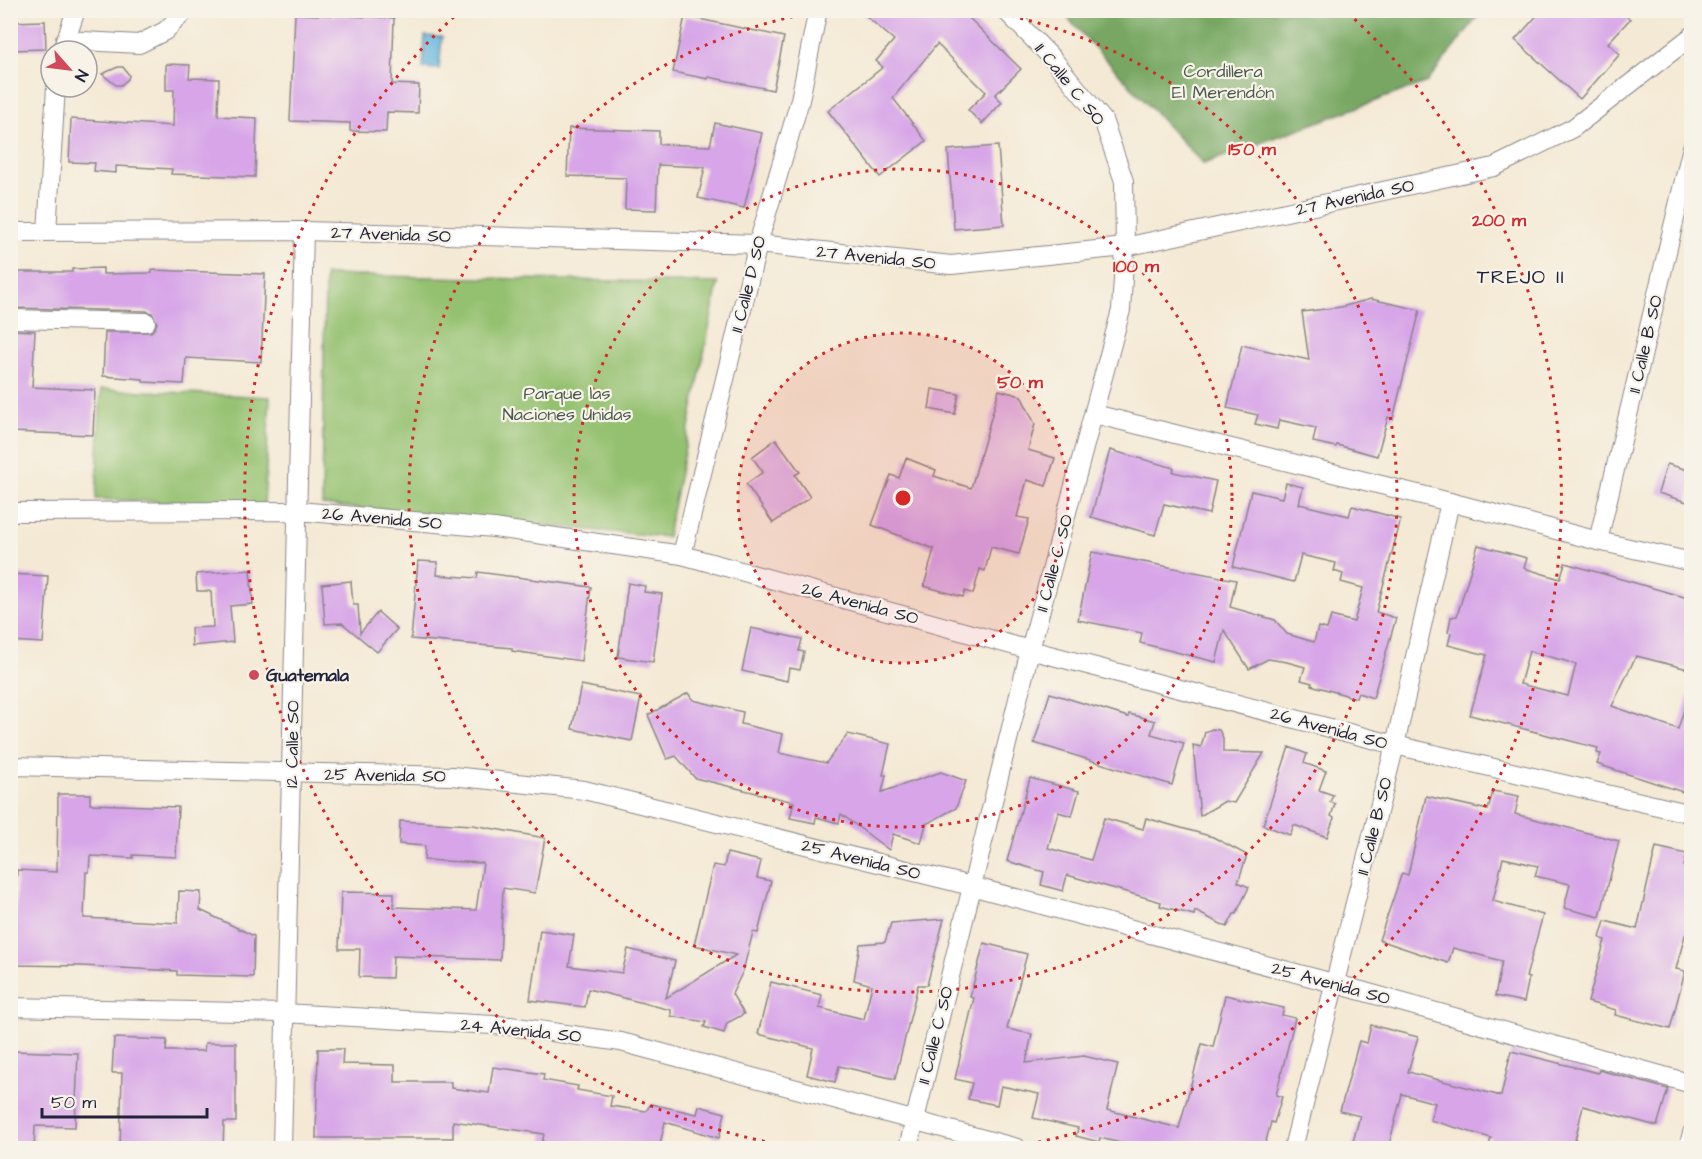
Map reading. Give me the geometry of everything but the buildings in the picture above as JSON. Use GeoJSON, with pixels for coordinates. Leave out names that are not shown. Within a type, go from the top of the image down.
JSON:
{"type":"FeatureCollection","features":[{"type":"Feature","properties":{"kind":"street"},"geometry":{"type":"LineString","coordinates":[[66,39],[76,10]]}},
{"type":"Feature","properties":{"kind":"street"},"geometry":{"type":"LineString","coordinates":[[99,45],[139,44],[165,31],[186,10]]}},
{"type":"Feature","properties":{"kind":"street","name":"11 Calle C SO"},"geometry":{"type":"LineString","coordinates":[[908,1149],[1030,650],[1120,310],[1125,247],[1124,181],[1103,120],[1052,58],[1005,10]]}},
{"type":"Feature","properties":{"kind":"street","name":"11 Calle D SO"},"geometry":{"type":"LineString","coordinates":[[682,555],[758,244],[800,100],[819,12]]}},
{"type":"Feature","properties":{"kind":"street","name":"27 Avenida SO"},"geometry":{"type":"LineString","coordinates":[[10,232],[304,231],[758,244],[951,265],[1125,247],[1494,167],[1573,128],[1692,36]]}},
{"type":"Feature","properties":{"kind":"street"},"geometry":{"type":"LineString","coordinates":[[47,232],[55,99]]}},
{"type":"Feature","properties":{"kind":"street","name":"11 Calle B SO"},"geometry":{"type":"LineString","coordinates":[[1598,541],[1692,147]]}},
{"type":"Feature","properties":{"kind":"street","name":"12 Calle SO"},"geometry":{"type":"LineString","coordinates":[[282,1149],[304,231]]}},
{"type":"Feature","properties":{"kind":"street"},"geometry":{"type":"LineString","coordinates":[[10,319],[146,322]]}},
{"type":"Feature","properties":{"kind":"street"},"geometry":{"type":"LineString","coordinates":[[1094,414],[1598,541],[1692,562]]}},
{"type":"Feature","properties":{"kind":"street","name":"11 Calle B SO"},"geometry":{"type":"LineString","coordinates":[[1293,1149],[1333,983],[1395,745],[1450,502]]}},
{"type":"Feature","properties":{"kind":"street","name":"26 Avenida SO"},"geometry":{"type":"LineString","coordinates":[[10,512],[298,511],[494,528],[682,555],[1030,650],[1395,745],[1692,814]]}},
{"type":"Feature","properties":{"kind":"street","name":"25 Avenida SO"},"geometry":{"type":"LineString","coordinates":[[10,766],[452,776],[584,790],[971,886],[1333,983],[1692,1084]]}},
{"type":"Feature","properties":{"kind":"street","name":"24 Avenida SO"},"geometry":{"type":"LineString","coordinates":[[10,1007],[284,1013],[510,1026],[621,1042],[1017,1149]]}},
{"type":"Feature","properties":{"kind":"street"},"geometry":{"type":"LineString","coordinates":[[1688,1149],[1692,1133]]}},
{"type":"Feature","properties":{"kind":"green space","name":"Cordillera El Merendón"},"geometry":{"type":"Polygon","coordinates":[[[1061,11],[1482,11],[1427,82],[1203,164],[1061,11]]]}},
{"type":"Feature","properties":{"kind":"green space","name":"Parque las Naciones Unidas"},"geometry":{"type":"Polygon","coordinates":[[[325,275],[718,283],[667,537],[322,505],[325,275]]]}},
{"type":"Feature","properties":{"kind":"green space"},"geometry":{"type":"Polygon","coordinates":[[[101,389],[270,397],[264,506],[96,499],[101,389]]]}},
{"type":"Feature","properties":{"kind":"water"},"geometry":{"type":"Polygon","coordinates":[[[425,36],[442,37],[439,69],[423,68],[425,36]]]}},
{"type":"Feature","properties":{"kind":"place","name":"Guatemala"},"geometry":{"type":"Point","coordinates":[254,675]}},
{"type":"Feature","properties":{"kind":"district","name":"TREJO II"},"geometry":{"type":"Point","coordinates":[1521,276]}}]}
